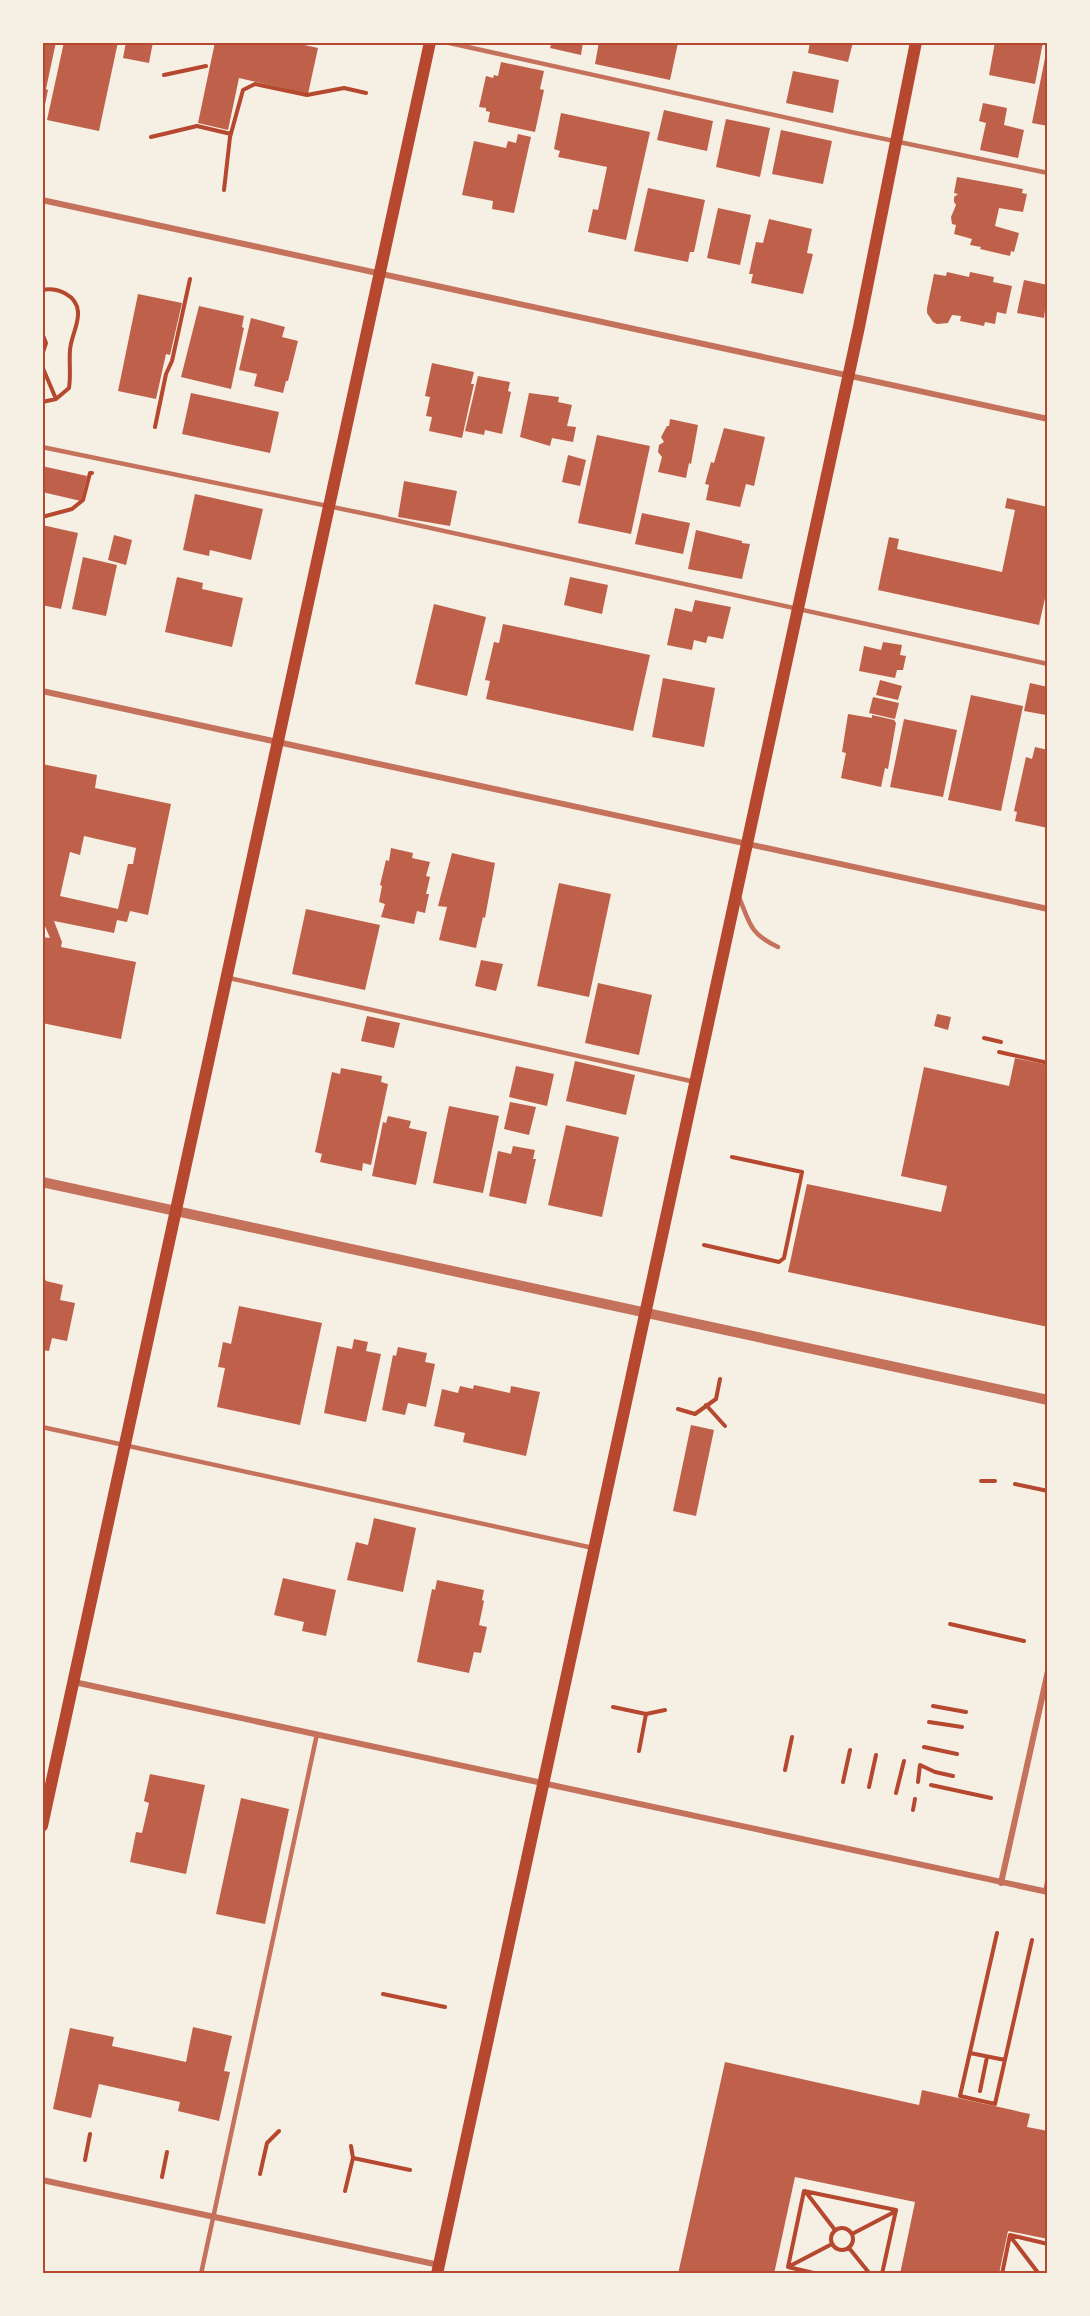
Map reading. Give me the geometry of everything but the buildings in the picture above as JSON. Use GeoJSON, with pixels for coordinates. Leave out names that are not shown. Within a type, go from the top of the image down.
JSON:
{"type":"FeatureCollection","features":[{"type":"Feature","properties":{"kind":"main road"},"geometry":{"type":"LineString","coordinates":[[42,1826],[430,42]]}},
{"type":"Feature","properties":{"kind":"main road"},"geometry":{"type":"LineString","coordinates":[[438,2270],[848,375],[916,42]]}},
{"type":"Feature","properties":{"kind":"street"},"geometry":{"type":"LineString","coordinates":[[42,200],[1048,418]]}},
{"type":"Feature","properties":{"kind":"street"},"geometry":{"type":"LineString","coordinates":[[42,691],[1048,909]]}},
{"type":"Feature","properties":{"kind":"street"},"geometry":{"type":"LineString","coordinates":[[42,1182],[1048,1400]]}},
{"type":"Feature","properties":{"kind":"street"},"geometry":{"type":"LineString","coordinates":[[1001,1882],[1048,1671]]}},
{"type":"Feature","properties":{"kind":"street"},"geometry":{"type":"LineString","coordinates":[[73,1682],[1047,1892],[1048,1881]]}},
{"type":"Feature","properties":{"kind":"street"},"geometry":{"type":"LineString","coordinates":[[42,2180],[214,2217],[438,2270]]}},
{"type":"Feature","properties":{"kind":"lane"},"geometry":{"type":"LineString","coordinates":[[445,42],[1048,173]]}},
{"type":"Feature","properties":{"kind":"lane"},"geometry":{"type":"LineString","coordinates":[[42,447],[797,608],[1048,664]]}},
{"type":"Feature","properties":{"kind":"lane"},"geometry":{"type":"LineString","coordinates":[[737,892],[753,930],[764,940],[778,947]]}},
{"type":"Feature","properties":{"kind":"lane"},"geometry":{"type":"LineString","coordinates":[[226,977],[696,1083]]}},
{"type":"Feature","properties":{"kind":"lane"},"geometry":{"type":"LineString","coordinates":[[42,1427],[594,1548]]}},
{"type":"Feature","properties":{"kind":"lane"},"geometry":{"type":"LineString","coordinates":[[201,2274],[317,1734]]}},
{"type":"Feature","properties":{"kind":"path"},"geometry":{"type":"LineString","coordinates":[[164,75],[206,66]]}},
{"type":"Feature","properties":{"kind":"path"},"geometry":{"type":"LineString","coordinates":[[224,190],[231,134],[243,90],[255,84],[307,95],[344,88],[366,93]]}},
{"type":"Feature","properties":{"kind":"path"},"geometry":{"type":"LineString","coordinates":[[151,137],[197,126],[231,134]]}},
{"type":"Feature","properties":{"kind":"path"},"geometry":{"type":"LineString","coordinates":[[154,427],[166,374],[172,361],[190,279]]}},
{"type":"Feature","properties":{"kind":"path"},"geometry":{"type":"LineString","coordinates":[[42,290],[57,290],[65,293],[72,299],[78,313],[70,346],[69,388],[56,399],[42,402]]}},
{"type":"Feature","properties":{"kind":"path"},"geometry":{"type":"LineString","coordinates":[[42,333],[46,343],[42,355]]}},
{"type":"Feature","properties":{"kind":"path"},"geometry":{"type":"LineString","coordinates":[[42,366],[56,399]]}},
{"type":"Feature","properties":{"kind":"path"},"geometry":{"type":"LineString","coordinates":[[42,517],[72,509],[83,500],[90,473],[96,472]]}},
{"type":"Feature","properties":{"kind":"path"},"geometry":{"type":"LineString","coordinates":[[984,1038],[1001,1042]]}},
{"type":"Feature","properties":{"kind":"path"},"geometry":{"type":"LineString","coordinates":[[999,1052],[1048,1063]]}},
{"type":"Feature","properties":{"kind":"path"},"geometry":{"type":"LineString","coordinates":[[704,1245],[779,1262],[784,1258],[802,1172],[732,1157]]}},
{"type":"Feature","properties":{"kind":"path"},"geometry":{"type":"LineString","coordinates":[[678,1409],[695,1414],[716,1399],[720,1379]]}},
{"type":"Feature","properties":{"kind":"path"},"geometry":{"type":"LineString","coordinates":[[706,1405],[725,1426]]}},
{"type":"Feature","properties":{"kind":"path"},"geometry":{"type":"LineString","coordinates":[[981,1481],[995,1481]]}},
{"type":"Feature","properties":{"kind":"path"},"geometry":{"type":"LineString","coordinates":[[1015,1485],[1048,1491]]}},
{"type":"Feature","properties":{"kind":"path"},"geometry":{"type":"LineString","coordinates":[[950,1624],[1024,1641]]}},
{"type":"Feature","properties":{"kind":"path"},"geometry":{"type":"LineString","coordinates":[[933,1706],[966,1712]]}},
{"type":"Feature","properties":{"kind":"path"},"geometry":{"type":"LineString","coordinates":[[613,1707],[646,1714],[665,1710]]}},
{"type":"Feature","properties":{"kind":"path"},"geometry":{"type":"LineString","coordinates":[[639,1751],[646,1714]]}},
{"type":"Feature","properties":{"kind":"path"},"geometry":{"type":"LineString","coordinates":[[929,1722],[962,1727]]}},
{"type":"Feature","properties":{"kind":"path"},"geometry":{"type":"LineString","coordinates":[[786,1770],[792,1737]]}},
{"type":"Feature","properties":{"kind":"path"},"geometry":{"type":"LineString","coordinates":[[924,1747],[957,1754]]}},
{"type":"Feature","properties":{"kind":"path"},"geometry":{"type":"LineString","coordinates":[[843,1782],[850,1750]]}},
{"type":"Feature","properties":{"kind":"path"},"geometry":{"type":"LineString","coordinates":[[869,1787],[876,1755]]}},
{"type":"Feature","properties":{"kind":"path"},"geometry":{"type":"LineString","coordinates":[[896,1793],[904,1761]]}},
{"type":"Feature","properties":{"kind":"path"},"geometry":{"type":"LineString","coordinates":[[918,1782],[920,1765],[935,1772],[953,1776]]}},
{"type":"Feature","properties":{"kind":"path"},"geometry":{"type":"LineString","coordinates":[[932,1785],[991,1798]]}},
{"type":"Feature","properties":{"kind":"path"},"geometry":{"type":"LineString","coordinates":[[913,1810],[915,1798]]}},
{"type":"Feature","properties":{"kind":"path"},"geometry":{"type":"LineString","coordinates":[[997,1933],[960,2097],[995,2104],[1032,1940]]}},
{"type":"Feature","properties":{"kind":"path"},"geometry":{"type":"LineString","coordinates":[[383,1994],[445,2007]]}},
{"type":"Feature","properties":{"kind":"path"},"geometry":{"type":"LineString","coordinates":[[970,2053],[1005,2060]]}},
{"type":"Feature","properties":{"kind":"path"},"geometry":{"type":"LineString","coordinates":[[980,2091],[987,2057]]}},
{"type":"Feature","properties":{"kind":"path"},"geometry":{"type":"LineString","coordinates":[[260,2174],[267,2143],[279,2131]]}},
{"type":"Feature","properties":{"kind":"path"},"geometry":{"type":"LineString","coordinates":[[85,2160],[90,2134]]}},
{"type":"Feature","properties":{"kind":"path"},"geometry":{"type":"LineString","coordinates":[[345,2191],[353,2158],[351,2146]]}},
{"type":"Feature","properties":{"kind":"path"},"geometry":{"type":"LineString","coordinates":[[162,2177],[168,2152]]}},
{"type":"Feature","properties":{"kind":"path"},"geometry":{"type":"LineString","coordinates":[[353,2158],[410,2170]]}},
{"type":"Feature","properties":{"kind":"path"},"geometry":{"type":"LineString","coordinates":[[804,2191],[896,2210]]}},
{"type":"Feature","properties":{"kind":"path"},"geometry":{"type":"LineString","coordinates":[[804,2191],[835,2230]]}},
{"type":"Feature","properties":{"kind":"path"},"geometry":{"type":"LineString","coordinates":[[788,2267],[804,2191]]}},
{"type":"Feature","properties":{"kind":"path"},"geometry":{"type":"LineString","coordinates":[[852,2234],[896,2210]]}},
{"type":"Feature","properties":{"kind":"path"},"geometry":{"type":"LineString","coordinates":[[882,2274],[896,2210]]}},
{"type":"Feature","properties":{"kind":"path"},"geometry":{"type":"LineString","coordinates":[[844,2228],[849,2230],[854,2241],[849,2248],[839,2250],[832,2244],[831,2237],[835,2230],[844,2228]]}},
{"type":"Feature","properties":{"kind":"path"},"geometry":{"type":"LineString","coordinates":[[1010,2235],[1048,2244]]}},
{"type":"Feature","properties":{"kind":"path"},"geometry":{"type":"LineString","coordinates":[[1002,2274],[1010,2235]]}},
{"type":"Feature","properties":{"kind":"path"},"geometry":{"type":"LineString","coordinates":[[1010,2235],[1041,2274],[1048,2273]]}},
{"type":"Feature","properties":{"kind":"path"},"geometry":{"type":"LineString","coordinates":[[788,2267],[832,2244]]}},
{"type":"Feature","properties":{"kind":"path"},"geometry":{"type":"LineString","coordinates":[[849,2248],[870,2274]]}},
{"type":"Feature","properties":{"kind":"path"},"geometry":{"type":"LineString","coordinates":[[788,2267],[818,2274]]}}]}
